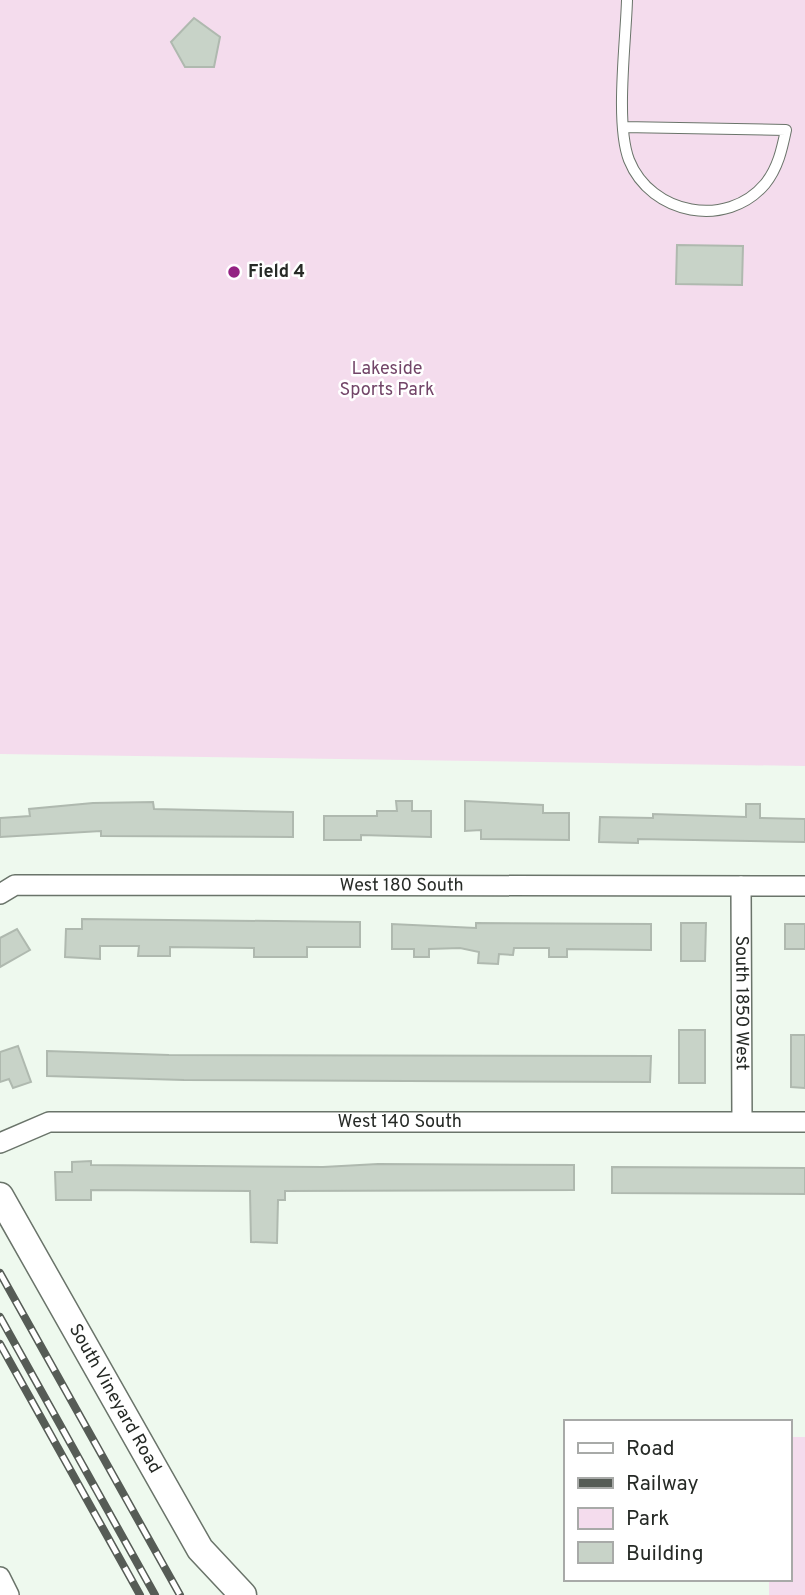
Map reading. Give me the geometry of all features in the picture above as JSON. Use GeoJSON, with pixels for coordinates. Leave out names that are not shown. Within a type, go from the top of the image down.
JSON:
{"type":"FeatureCollection","features":[{"type":"Feature","properties":{"kind":"street","name":"West 180 South"},"geometry":{"type":"LineString","coordinates":[[0,894],[15,885],[805,886]]}},
{"type":"Feature","properties":{"kind":"street","name":"South 1850 West"},"geometry":{"type":"LineString","coordinates":[[741,886],[741,1121]]}},
{"type":"Feature","properties":{"kind":"street","name":"West 140 South"},"geometry":{"type":"LineString","coordinates":[[0,1143],[49,1122],[805,1122]]}},
{"type":"Feature","properties":{"kind":"street","name":"South Vineyard Road"},"geometry":{"type":"LineString","coordinates":[[0,1196],[200,1549],[241,1594]]}},
{"type":"Feature","properties":{"kind":"street"},"geometry":{"type":"LineString","coordinates":[[0,1577],[9,1595]]}},
{"type":"Feature","properties":{"kind":"lane"},"geometry":{"type":"LineString","coordinates":[[623,127],[786,130],[779,160],[764,185],[731,209],[706,212],[678,208],[647,187],[629,160],[623,127],[627,0]]}},
{"type":"Feature","properties":{"kind":"green space","name":"Lakeside Sports Park"},"geometry":{"type":"Polygon","coordinates":[[[0,0],[805,0],[805,766],[0,754],[0,0]]]}},
{"type":"Feature","properties":{"kind":"green space"},"geometry":{"type":"Polygon","coordinates":[[[791,1437],[805,1437],[805,1595],[769,1595],[769,1581],[791,1581],[791,1437]]]}},
{"type":"Feature","properties":{"kind":"building"},"geometry":{"type":"Polygon","coordinates":[[[194,18],[220,37],[214,67],[185,67],[171,42],[194,18]]]}},
{"type":"Feature","properties":{"kind":"building"},"geometry":{"type":"Polygon","coordinates":[[[677,245],[743,246],[742,285],[676,284],[677,245]]]}},
{"type":"Feature","properties":{"kind":"building"},"geometry":{"type":"Polygon","coordinates":[[[396,801],[412,801],[412,811],[431,811],[431,837],[361,835],[361,840],[324,840],[324,816],[377,816],[377,811],[397,811],[396,801]]]}},
{"type":"Feature","properties":{"kind":"building"},"geometry":{"type":"Polygon","coordinates":[[[465,801],[543,805],[543,813],[569,813],[569,840],[481,839],[481,830],[465,831],[465,801]]]}},
{"type":"Feature","properties":{"kind":"building"},"geometry":{"type":"Polygon","coordinates":[[[153,802],[154,809],[293,812],[293,837],[101,836],[101,831],[0,837],[0,818],[30,816],[29,809],[93,803],[153,802]]]}},
{"type":"Feature","properties":{"kind":"building"},"geometry":{"type":"Polygon","coordinates":[[[746,804],[760,804],[760,818],[805,819],[805,842],[638,839],[638,843],[599,842],[600,817],[653,818],[653,814],[746,817],[746,804]]]}},
{"type":"Feature","properties":{"kind":"building"},"geometry":{"type":"Polygon","coordinates":[[[82,919],[360,922],[360,947],[307,947],[307,957],[254,957],[254,948],[170,947],[170,956],[138,956],[139,946],[100,946],[100,959],[65,957],[66,929],[82,929],[82,919]]]}},
{"type":"Feature","properties":{"kind":"building"},"geometry":{"type":"Polygon","coordinates":[[[476,923],[651,924],[651,950],[567,949],[567,957],[549,957],[549,948],[514,948],[513,955],[499,954],[498,964],[478,963],[479,952],[460,948],[429,949],[429,957],[414,957],[414,949],[392,949],[392,924],[476,928],[476,923]]]}},
{"type":"Feature","properties":{"kind":"building"},"geometry":{"type":"Polygon","coordinates":[[[681,923],[706,923],[705,961],[681,961],[681,923]]]}},
{"type":"Feature","properties":{"kind":"building"},"geometry":{"type":"Polygon","coordinates":[[[785,924],[805,924],[805,949],[785,949],[785,924]]]}},
{"type":"Feature","properties":{"kind":"building"},"geometry":{"type":"Polygon","coordinates":[[[17,929],[30,950],[0,967],[0,938],[17,929]]]}},
{"type":"Feature","properties":{"kind":"building"},"geometry":{"type":"Polygon","coordinates":[[[679,1030],[705,1030],[705,1083],[679,1083],[679,1030]]]}},
{"type":"Feature","properties":{"kind":"building"},"geometry":{"type":"Polygon","coordinates":[[[791,1035],[805,1035],[805,1088],[791,1087],[791,1035]]]}},
{"type":"Feature","properties":{"kind":"building"},"geometry":{"type":"Polygon","coordinates":[[[18,1046],[31,1082],[13,1088],[9,1079],[0,1082],[0,1052],[18,1046]]]}},
{"type":"Feature","properties":{"kind":"building"},"geometry":{"type":"Polygon","coordinates":[[[47,1051],[169,1055],[651,1056],[650,1082],[184,1080],[47,1076],[47,1051]]]}},
{"type":"Feature","properties":{"kind":"building"},"geometry":{"type":"Polygon","coordinates":[[[91,1161],[91,1165],[323,1167],[378,1164],[574,1165],[574,1190],[285,1191],[285,1200],[278,1200],[277,1243],[251,1242],[250,1191],[91,1190],[91,1200],[56,1200],[55,1172],[72,1172],[72,1162],[91,1161]]]}},
{"type":"Feature","properties":{"kind":"building"},"geometry":{"type":"Polygon","coordinates":[[[612,1167],[805,1168],[805,1194],[612,1193],[612,1167]]]}},
{"type":"Feature","properties":{"kind":"railway"},"geometry":{"type":"LineString","coordinates":[[0,1273],[180,1595]]}},
{"type":"Feature","properties":{"kind":"railway"},"geometry":{"type":"LineString","coordinates":[[0,1317],[155,1595]]}},
{"type":"Feature","properties":{"kind":"railway"},"geometry":{"type":"LineString","coordinates":[[0,1344],[140,1595]]}},
{"type":"Feature","properties":{"kind":"place","name":"Field 4"},"geometry":{"type":"Point","coordinates":[234,272]}}]}
